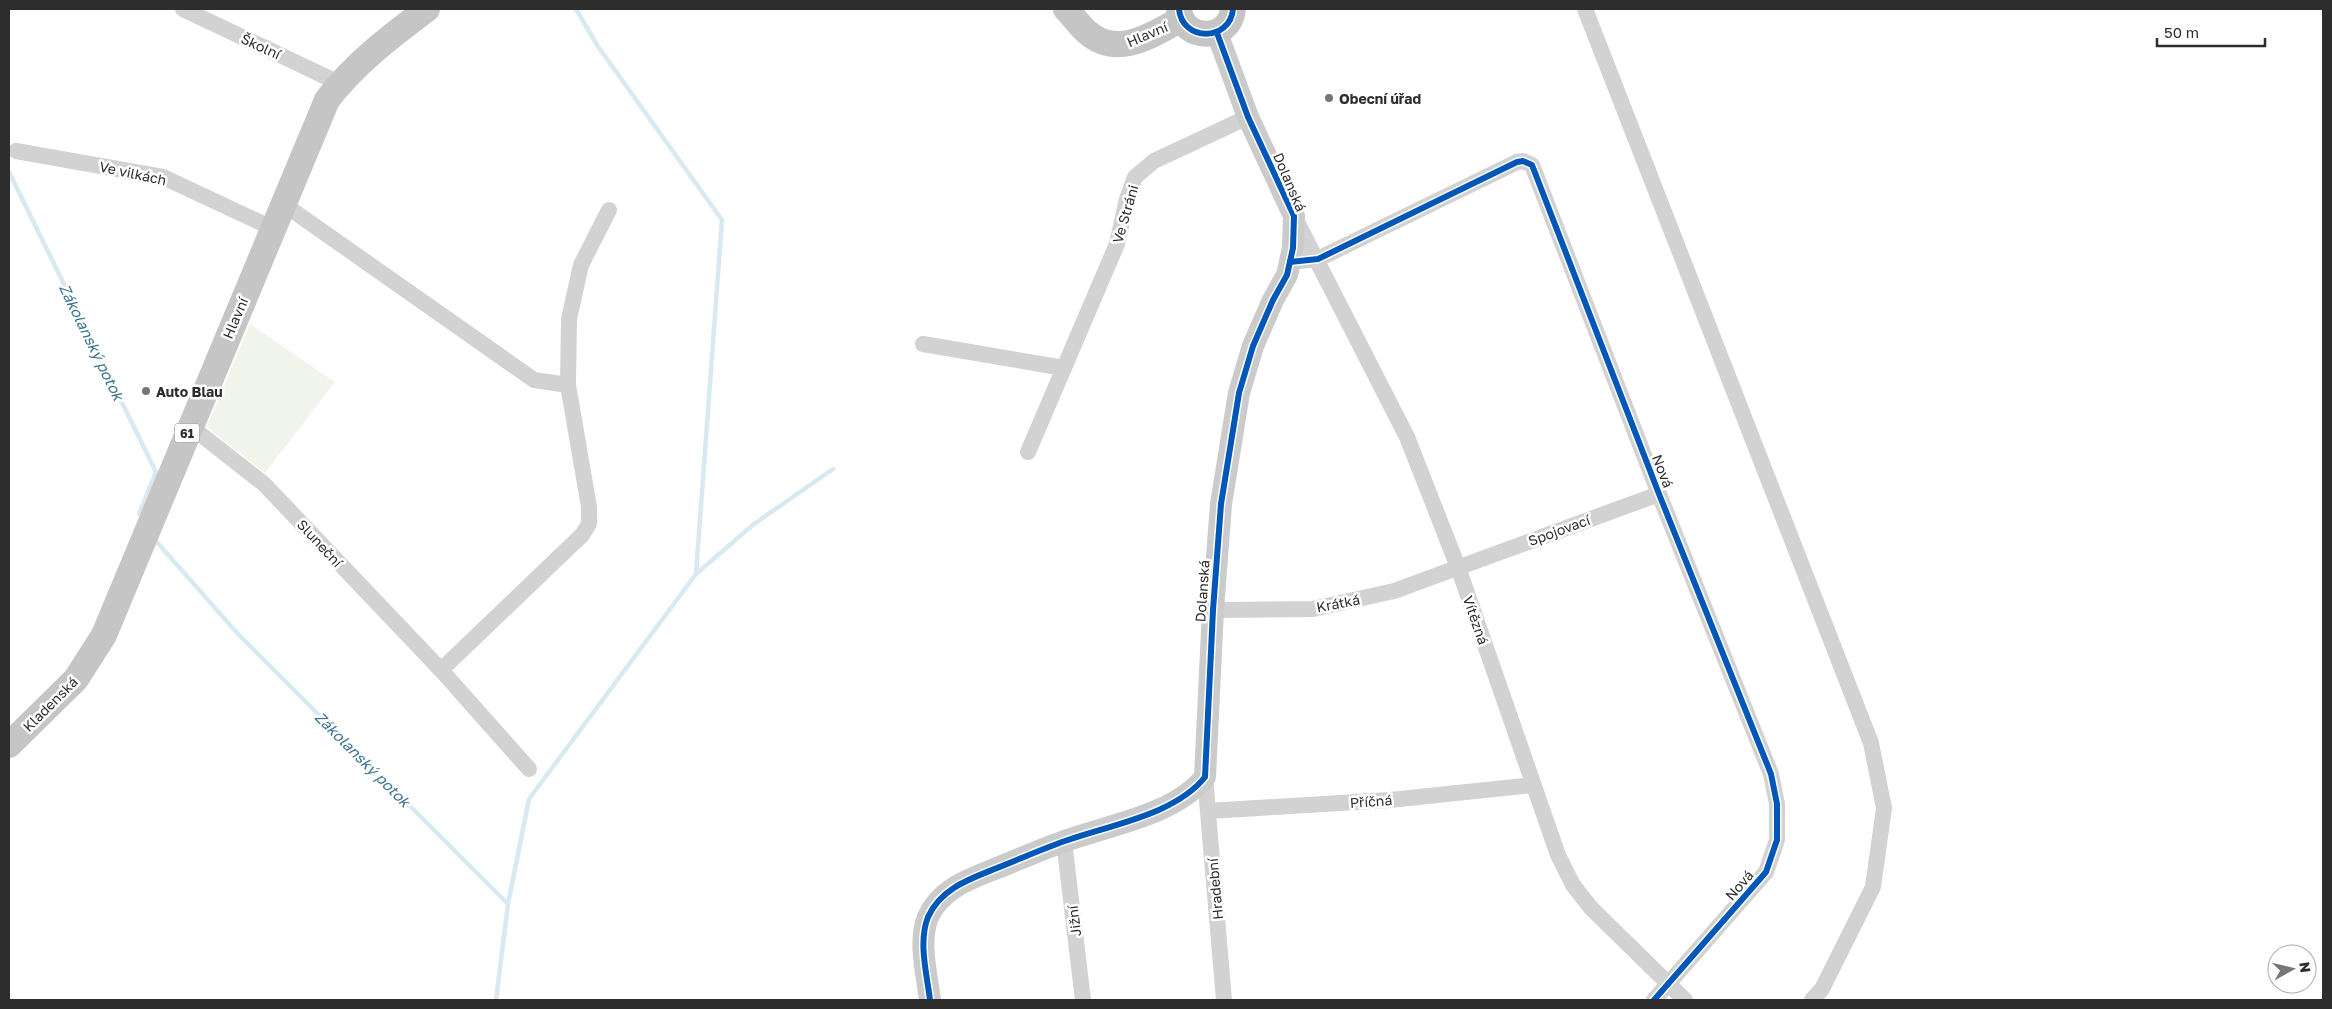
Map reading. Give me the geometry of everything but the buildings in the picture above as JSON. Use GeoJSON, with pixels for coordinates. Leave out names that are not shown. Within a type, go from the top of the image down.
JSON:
{"type":"FeatureCollection","features":[{"type":"Feature","properties":{"kind":"main road","name":"Hlavní"},"geometry":{"type":"LineString","coordinates":[[89,660],[104,635],[282,204],[327,100],[339,83],[364,59],[427,9]]}},
{"type":"Feature","properties":{"kind":"main road","name":"Hlavní"},"geometry":{"type":"LineString","coordinates":[[1066,9],[1088,34],[1102,42],[1118,46],[1132,43],[1180,14]]}},
{"type":"Feature","properties":{"kind":"main road"},"geometry":{"type":"LineString","coordinates":[[1180,14],[1190,30],[1203,35],[1217,33],[1231,20],[1233,9]]}},
{"type":"Feature","properties":{"kind":"main road","name":"Kladenská"},"geometry":{"type":"LineString","coordinates":[[9,745],[76,679],[89,660]]}},
{"type":"Feature","properties":{"kind":"street","name":"Školní"},"geometry":{"type":"LineString","coordinates":[[183,9],[339,83]]}},
{"type":"Feature","properties":{"kind":"street"},"geometry":{"type":"LineString","coordinates":[[1584,9],[1871,742],[1884,808],[1873,887],[1822,989],[1812,1000]]}},
{"type":"Feature","properties":{"kind":"street","name":"Dolanská"},"geometry":{"type":"LineString","coordinates":[[1205,777],[1213,610],[1221,504],[1239,393],[1254,346],[1273,300],[1287,275],[1293,248],[1294,216],[1248,117],[1217,33]]}},
{"type":"Feature","properties":{"kind":"street","name":"Ve Stráni"},"geometry":{"type":"LineString","coordinates":[[1028,452],[1117,244],[1127,199],[1135,177],[1154,161],[1248,117]]}},
{"type":"Feature","properties":{"kind":"street","name":"Ve vilkách"},"geometry":{"type":"LineString","coordinates":[[16,151],[162,177],[272,228]]}},
{"type":"Feature","properties":{"kind":"street","name":"Nová"},"geometry":{"type":"LineString","coordinates":[[1318,259],[1517,162],[1523,161],[1532,164],[1659,494],[1771,774],[1777,804],[1778,840],[1766,872],[1654,1000]]}},
{"type":"Feature","properties":{"kind":"street"},"geometry":{"type":"LineString","coordinates":[[282,204],[534,380],[568,385]]}},
{"type":"Feature","properties":{"kind":"street"},"geometry":{"type":"LineString","coordinates":[[440,670],[582,536],[589,524],[589,507],[568,385],[569,319],[581,264],[609,210]]}},
{"type":"Feature","properties":{"kind":"street","name":"Vítězná"},"geometry":{"type":"LineString","coordinates":[[1294,216],[1318,259],[1357,343],[1406,438],[1458,567],[1558,855],[1573,885],[1591,908],[1685,1000]]}},
{"type":"Feature","properties":{"kind":"street"},"geometry":{"type":"LineString","coordinates":[[1290,262],[1318,259]]}},
{"type":"Feature","properties":{"kind":"street"},"geometry":{"type":"LineString","coordinates":[[923,344],[1064,368]]}},
{"type":"Feature","properties":{"kind":"street","name":"Sluneční"},"geometry":{"type":"LineString","coordinates":[[190,426],[264,484],[440,670],[529,769]]}},
{"type":"Feature","properties":{"kind":"street","name":"Spojovací"},"geometry":{"type":"LineString","coordinates":[[1458,567],[1659,494]]}},
{"type":"Feature","properties":{"kind":"street","name":"Krátká"},"geometry":{"type":"LineString","coordinates":[[1213,610],[1313,609],[1342,604],[1394,591],[1458,567]]}},
{"type":"Feature","properties":{"kind":"street"},"geometry":{"type":"LineString","coordinates":[[930,1000],[924,945],[928,917],[938,901],[959,883],[1064,841],[1153,812],[1196,789],[1205,777]]}},
{"type":"Feature","properties":{"kind":"street","name":"Hradební"},"geometry":{"type":"LineString","coordinates":[[1205,777],[1220,1000]]}},
{"type":"Feature","properties":{"kind":"street","name":"Příčná"},"geometry":{"type":"LineString","coordinates":[[1208,810],[1390,800],[1533,785]]}},
{"type":"Feature","properties":{"kind":"street","name":"Jižní"},"geometry":{"type":"LineString","coordinates":[[1064,841],[1083,1000]]}},
{"type":"Feature","properties":{"kind":"shaded area"},"geometry":{"type":"Polygon","coordinates":[[[250,324],[335,382],[265,473],[207,427],[250,324]]]}},
{"type":"Feature","properties":{"kind":"waterway"},"geometry":{"type":"LineString","coordinates":[[508,904],[529,799],[696,574],[722,220],[597,45],[576,9]]}},
{"type":"Feature","properties":{"kind":"waterway","name":"Zákolanský potok"},"geometry":{"type":"LineString","coordinates":[[9,172],[156,472],[139,514]]}},
{"type":"Feature","properties":{"kind":"waterway"},"geometry":{"type":"LineString","coordinates":[[696,574],[754,524],[833,469]]}},
{"type":"Feature","properties":{"kind":"waterway","name":"Zákolanský potok"},"geometry":{"type":"LineString","coordinates":[[155,540],[238,634],[508,904],[496,1000]]}},
{"type":"Feature","properties":{"kind":"cycle path"},"geometry":{"type":"LineString","coordinates":[[1179,9],[1182,20],[1188,28],[1206,34],[1224,28],[1230,20],[1233,9]]}},
{"type":"Feature","properties":{"kind":"cycle path"},"geometry":{"type":"LineString","coordinates":[[930,1000],[923,948],[925,927],[934,907],[948,892],[977,876],[1048,847],[1159,810],[1177,801],[1205,777],[1213,610],[1221,504],[1239,393],[1253,346],[1273,300],[1287,275],[1293,248],[1294,216],[1248,117],[1217,33]]}},
{"type":"Feature","properties":{"kind":"cycle path"},"geometry":{"type":"LineString","coordinates":[[1290,262],[1318,259],[1517,162],[1523,161],[1532,165],[1659,494],[1771,774],[1777,804],[1777,840],[1766,872],[1654,1000]]}},
{"type":"Feature","properties":{"kind":"place","name":"Obecní úřad"},"geometry":{"type":"Point","coordinates":[1329,98]}},
{"type":"Feature","properties":{"kind":"place","name":"Auto Blau"},"geometry":{"type":"Point","coordinates":[146,391]}}]}
